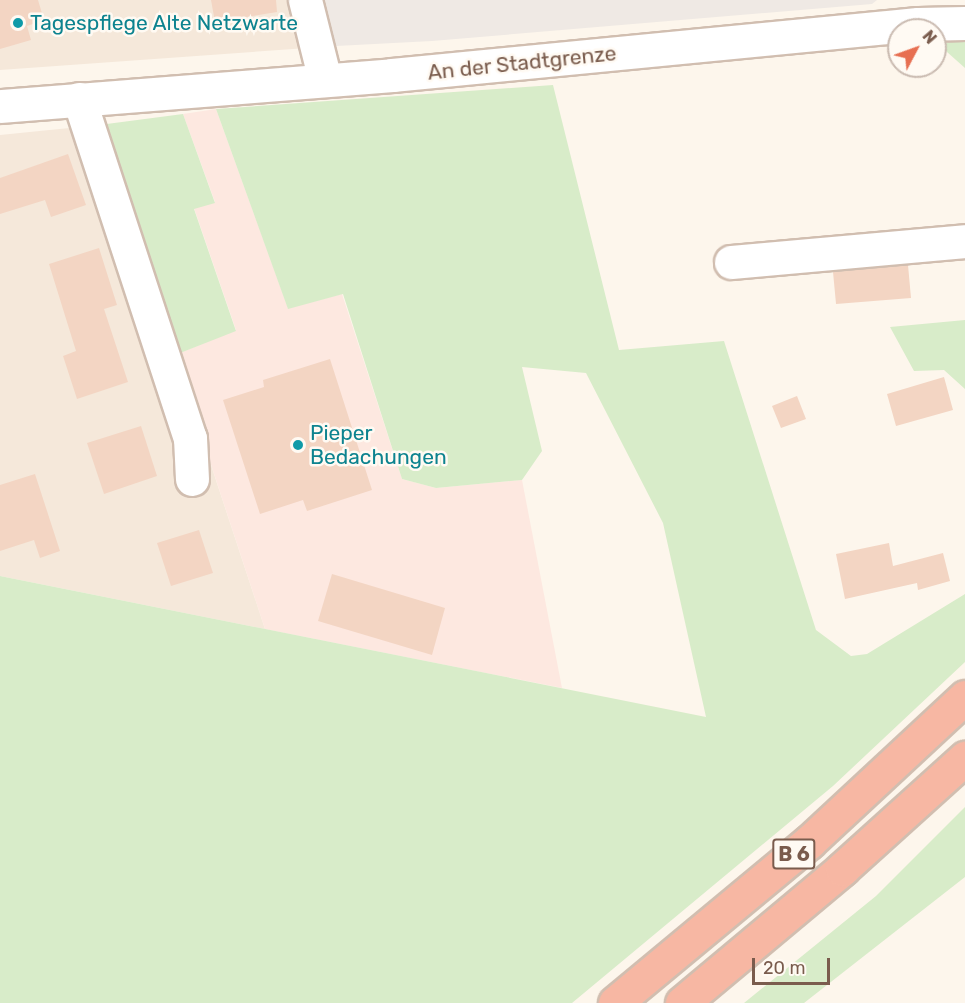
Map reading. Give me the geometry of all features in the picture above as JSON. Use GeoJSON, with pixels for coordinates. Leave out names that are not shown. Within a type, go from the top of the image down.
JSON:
{"type":"FeatureCollection","features":[{"type":"Feature","properties":{"kind":"highway","name":"B 6"},"geometry":{"type":"LineString","coordinates":[[615,1003],[809,842],[965,697]]}},
{"type":"Feature","properties":{"kind":"highway","name":"B 6"},"geometry":{"type":"LineString","coordinates":[[682,1003],[842,869],[965,758]]}},
{"type":"Feature","properties":{"kind":"street"},"geometry":{"type":"LineString","coordinates":[[305,0],[325,80]]}},
{"type":"Feature","properties":{"kind":"street","name":"An der Stadtgrenze"},"geometry":{"type":"LineString","coordinates":[[0,106],[325,80],[917,12],[965,22]]}},
{"type":"Feature","properties":{"kind":"street"},"geometry":{"type":"LineString","coordinates":[[79,99],[190,438],[192,479]]}},
{"type":"Feature","properties":{"kind":"street"},"geometry":{"type":"LineString","coordinates":[[731,262],[965,241]]}},
{"type":"Feature","properties":{"kind":"shaded area"},"geometry":{"type":"Polygon","coordinates":[[[0,0],[325,0],[336,46],[0,70],[0,0]]]}},
{"type":"Feature","properties":{"kind":"shaded area"},"geometry":{"type":"Polygon","coordinates":[[[325,0],[877,0],[872,4],[432,41],[336,46],[325,0]]]}},
{"type":"Feature","properties":{"kind":"shaded area"},"geometry":{"type":"Polygon","coordinates":[[[216,109],[288,308],[342,294],[402,479],[436,488],[522,480],[562,688],[265,629],[175,355],[236,330],[194,208],[215,202],[183,114],[216,109]]]}},
{"type":"Feature","properties":{"kind":"shaded area"},"geometry":{"type":"Polygon","coordinates":[[[99,125],[265,629],[0,576],[0,135],[99,125]]]}},
{"type":"Feature","properties":{"kind":"green space"},"geometry":{"type":"Polygon","coordinates":[[[965,40],[965,68],[947,52],[947,43],[965,40]]]}},
{"type":"Feature","properties":{"kind":"green space"},"geometry":{"type":"Polygon","coordinates":[[[553,85],[619,350],[724,341],[816,630],[851,656],[867,654],[965,594],[965,662],[833,786],[572,1003],[0,1003],[0,576],[706,717],[663,523],[586,373],[522,367],[542,451],[522,480],[436,488],[402,479],[343,294],[288,309],[216,109],[553,85]]]}},
{"type":"Feature","properties":{"kind":"green space"},"geometry":{"type":"Polygon","coordinates":[[[183,114],[215,203],[194,209],[236,331],[175,355],[99,125],[183,114]]]}},
{"type":"Feature","properties":{"kind":"green space"},"geometry":{"type":"Polygon","coordinates":[[[965,320],[965,389],[944,370],[914,371],[890,327],[965,320]]]}},
{"type":"Feature","properties":{"kind":"green space"},"geometry":{"type":"Polygon","coordinates":[[[965,807],[965,877],[804,1003],[744,1003],[876,896],[965,807]]]}},
{"type":"Feature","properties":{"kind":"building","name":"Tagespflege Alte Netzwarte"},"geometry":{"type":"Polygon","coordinates":[[[0,0],[38,0],[44,20],[27,26],[31,40],[0,49],[0,0]]]}},
{"type":"Feature","properties":{"kind":"building"},"geometry":{"type":"Polygon","coordinates":[[[211,0],[276,0],[277,12],[215,22],[211,0]]]}},
{"type":"Feature","properties":{"kind":"building"},"geometry":{"type":"Polygon","coordinates":[[[68,154],[86,205],[51,217],[45,200],[0,214],[0,178],[68,154]]]}},
{"type":"Feature","properties":{"kind":"building"},"geometry":{"type":"Polygon","coordinates":[[[99,248],[117,305],[104,309],[128,382],[77,399],[63,356],[76,351],[49,264],[99,248]]]}},
{"type":"Feature","properties":{"kind":"building"},"geometry":{"type":"Polygon","coordinates":[[[908,265],[911,298],[836,304],[833,272],[908,265]]]}},
{"type":"Feature","properties":{"kind":"building","name":"Pieper Bedachungen"},"geometry":{"type":"Polygon","coordinates":[[[330,359],[372,490],[307,511],[303,500],[260,514],[223,400],[264,387],[263,380],[330,359]]]}},
{"type":"Feature","properties":{"kind":"building"},"geometry":{"type":"Polygon","coordinates":[[[944,377],[953,410],[896,426],[887,394],[944,377]]]}},
{"type":"Feature","properties":{"kind":"building"},"geometry":{"type":"Polygon","coordinates":[[[797,396],[806,419],[781,428],[772,406],[797,396]]]}},
{"type":"Feature","properties":{"kind":"building"},"geometry":{"type":"Polygon","coordinates":[[[141,426],[157,476],[104,494],[87,443],[141,426]]]}},
{"type":"Feature","properties":{"kind":"building"},"geometry":{"type":"Polygon","coordinates":[[[35,474],[60,551],[40,558],[34,540],[0,551],[0,485],[35,474]]]}},
{"type":"Feature","properties":{"kind":"building"},"geometry":{"type":"Polygon","coordinates":[[[199,530],[213,573],[171,586],[157,543],[199,530]]]}},
{"type":"Feature","properties":{"kind":"building"},"geometry":{"type":"Polygon","coordinates":[[[889,543],[893,566],[943,553],[950,581],[918,590],[917,583],[845,599],[836,554],[889,543]]]}},
{"type":"Feature","properties":{"kind":"building"},"geometry":{"type":"Polygon","coordinates":[[[332,574],[445,608],[432,655],[318,621],[332,574]]]}},
{"type":"Feature","properties":{"kind":"place","name":"Tagespflege Alte Netzwarte"},"geometry":{"type":"Point","coordinates":[18,23]}},
{"type":"Feature","properties":{"kind":"place","name":"Pieper Bedachungen"},"geometry":{"type":"Point","coordinates":[298,445]}}]}
